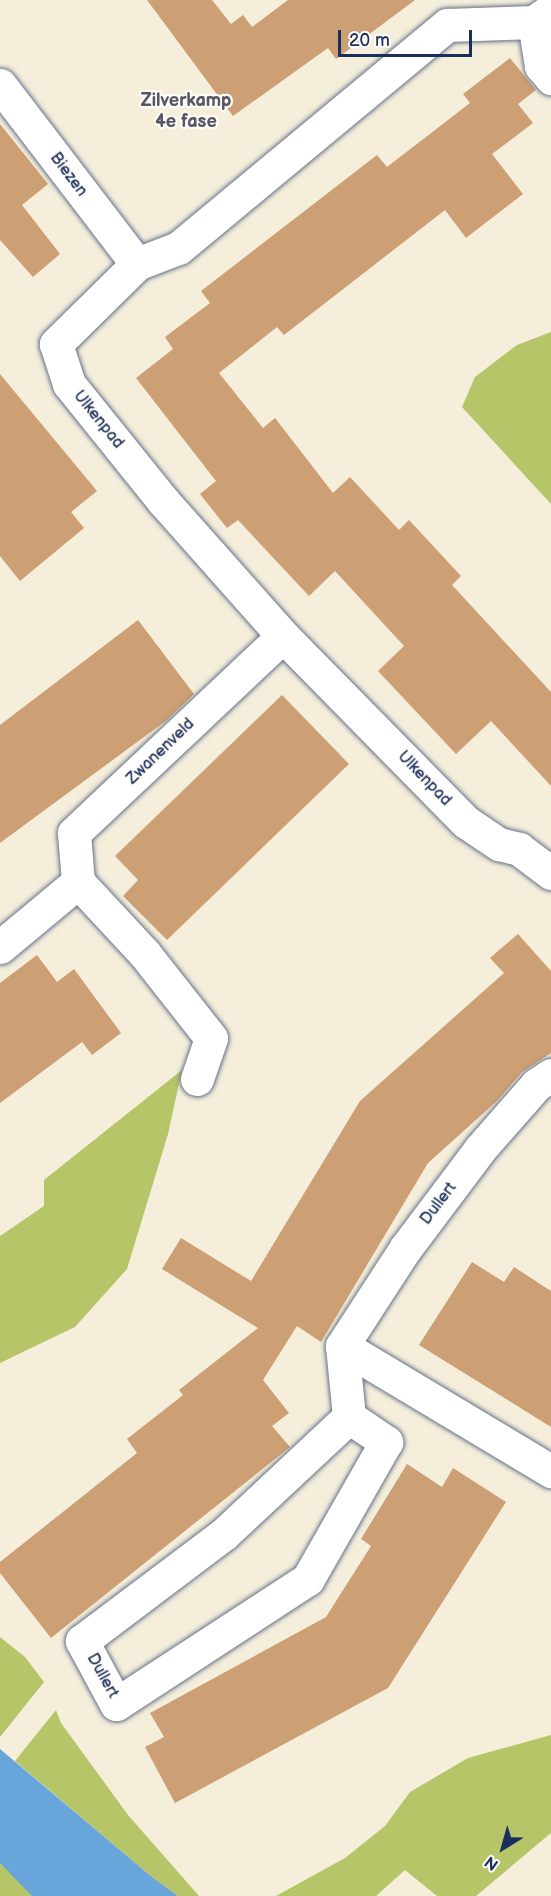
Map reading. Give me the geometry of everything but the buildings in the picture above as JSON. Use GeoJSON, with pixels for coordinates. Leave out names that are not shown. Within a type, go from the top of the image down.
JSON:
{"type":"FeatureCollection","features":[{"type":"Feature","properties":{"kind":"street","name":"Ulkenpad"},"geometry":{"type":"LineString","coordinates":[[551,78],[541,66],[543,16],[447,25],[178,248],[137,264],[56,344],[69,384],[164,502],[283,636],[466,822],[499,844],[519,849],[551,873]]}},
{"type":"Feature","properties":{"kind":"street","name":"Biezen"},"geometry":{"type":"LineString","coordinates":[[0,85],[137,264]]}},
{"type":"Feature","properties":{"kind":"street","name":"Zwanenveld"},"geometry":{"type":"LineString","coordinates":[[78,882],[74,833],[283,636]]}},
{"type":"Feature","properties":{"kind":"street"},"geometry":{"type":"LineString","coordinates":[[0,946],[78,882],[145,954],[211,1038],[196,1079]]}},
{"type":"Feature","properties":{"kind":"street","name":"Dullert"},"geometry":{"type":"LineString","coordinates":[[342,1346],[405,1249],[480,1149],[536,1085],[551,1075]]}},
{"type":"Feature","properties":{"kind":"street"},"geometry":{"type":"LineString","coordinates":[[342,1346],[349,1417]]}},
{"type":"Feature","properties":{"kind":"street"},"geometry":{"type":"LineString","coordinates":[[342,1346],[551,1471]]}},
{"type":"Feature","properties":{"kind":"street","name":"Dullert"},"geometry":{"type":"LineString","coordinates":[[349,1417],[386,1442],[308,1579],[116,1704],[82,1641],[224,1534],[349,1417]]}},
{"type":"Feature","properties":{"kind":"green space"},"geometry":{"type":"Polygon","coordinates":[[[551,332],[551,504],[462,407],[475,377],[517,345],[551,332]]]}},
{"type":"Feature","properties":{"kind":"green space"},"geometry":{"type":"Polygon","coordinates":[[[182,1070],[168,1134],[127,1269],[75,1327],[0,1363],[0,1236],[44,1206],[44,1180],[182,1070]]]}},
{"type":"Feature","properties":{"kind":"green space"},"geometry":{"type":"Polygon","coordinates":[[[0,1637],[25,1657],[44,1682],[0,1737],[0,1637]]]}},
{"type":"Feature","properties":{"kind":"green space"},"geometry":{"type":"Polygon","coordinates":[[[56,1710],[61,1723],[128,1815],[199,1896],[178,1896],[152,1877],[15,1761],[56,1710]]]}},
{"type":"Feature","properties":{"kind":"green space"},"geometry":{"type":"Polygon","coordinates":[[[551,1735],[551,1833],[476,1896],[437,1896],[405,1870],[376,1896],[276,1896],[345,1858],[385,1826],[410,1792],[468,1758],[551,1735]]]}},
{"type":"Feature","properties":{"kind":"green space"},"geometry":{"type":"Polygon","coordinates":[[[0,1863],[27,1888],[32,1896],[0,1896],[0,1863]]]}},
{"type":"Feature","properties":{"kind":"water"},"geometry":{"type":"Polygon","coordinates":[[[0,1749],[152,1877],[178,1896],[32,1896],[0,1863],[0,1749]]]}},
{"type":"Feature","properties":{"kind":"district","name":"Zilverkamp 4e fase"},"geometry":{"type":"Point","coordinates":[186,112]}}]}
